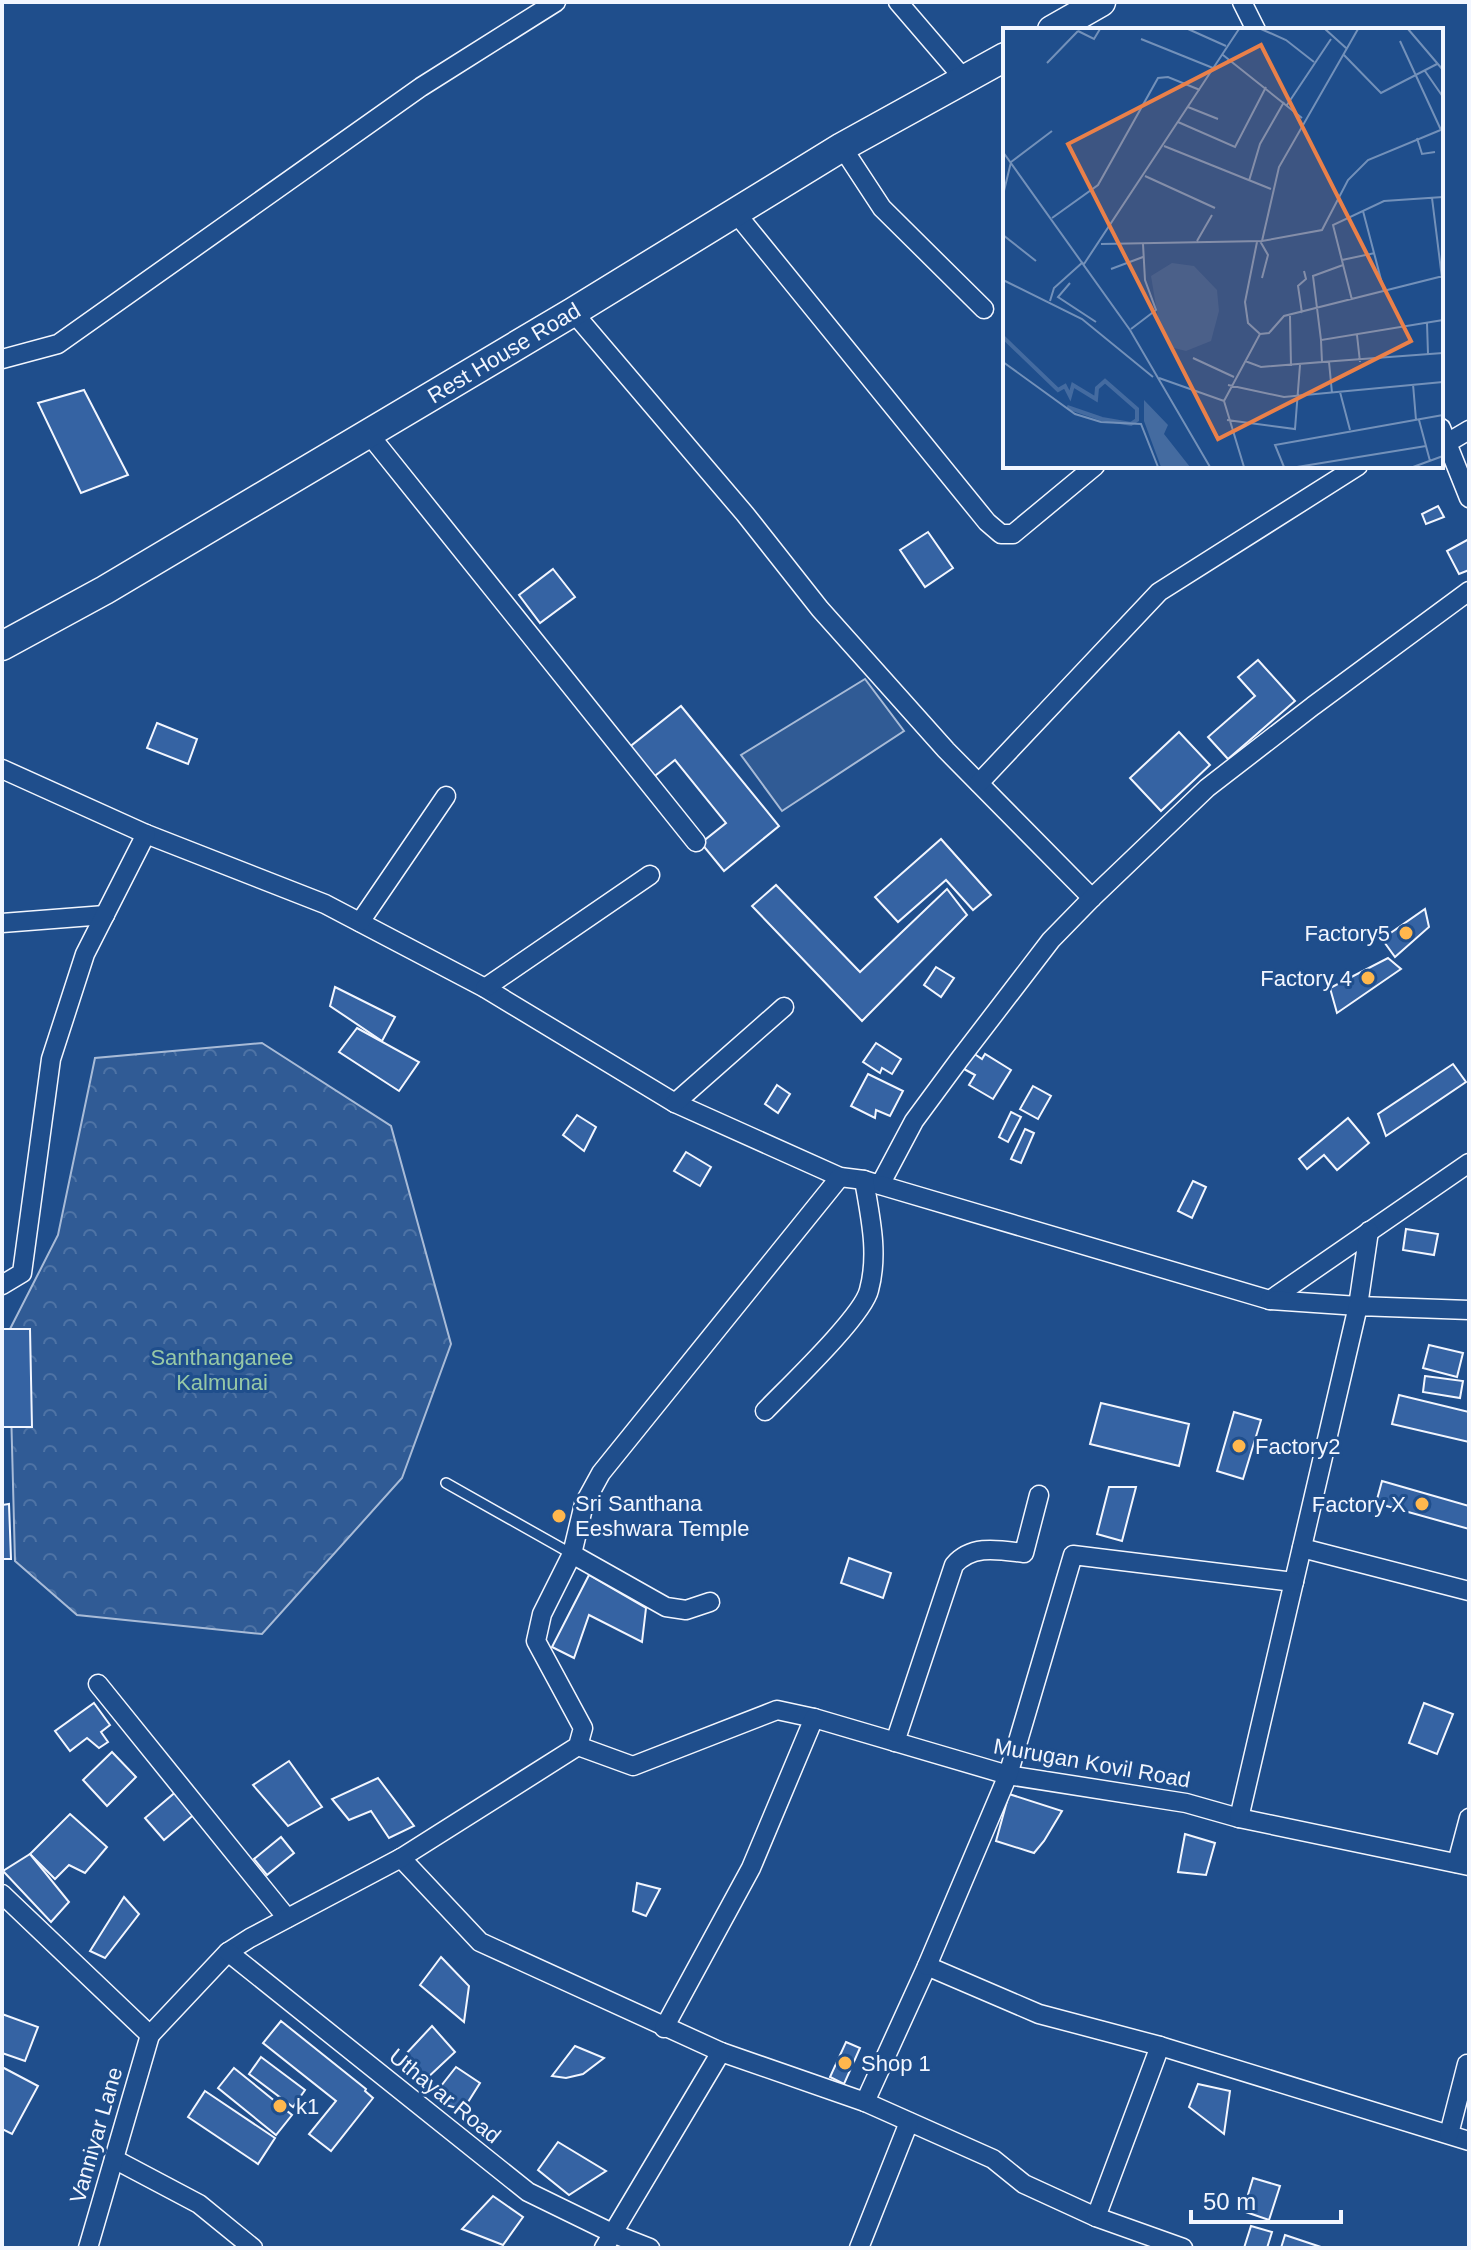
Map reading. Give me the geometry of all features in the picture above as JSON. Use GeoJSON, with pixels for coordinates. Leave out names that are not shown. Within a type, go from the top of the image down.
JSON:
{"type":"FeatureCollection","features":[{"type":"Feature","properties":{"kind":"main road"},"geometry":{"type":"LineString","coordinates":[[1056,28],[1101,2]]}},
{"type":"Feature","properties":{"kind":"main road","name":"Rest House Road"},"geometry":{"type":"LineString","coordinates":[[2,646],[105,590],[573,312],[842,147],[1003,58]]}},
{"type":"Feature","properties":{"kind":"street"},"geometry":{"type":"LineString","coordinates":[[2,359],[58,344],[421,87],[556,2]]}},
{"type":"Feature","properties":{"kind":"street"},"geometry":{"type":"LineString","coordinates":[[898,2],[965,80]]}},
{"type":"Feature","properties":{"kind":"street"},"geometry":{"type":"LineString","coordinates":[[1242,2],[1255,28]]}},
{"type":"Feature","properties":{"kind":"street"},"geometry":{"type":"LineString","coordinates":[[842,147],[882,208],[984,309]]}},
{"type":"Feature","properties":{"kind":"street"},"geometry":{"type":"LineString","coordinates":[[735,212],[977,510],[1001,534],[1013,534],[1093,468]]}},
{"type":"Feature","properties":{"kind":"street"},"geometry":{"type":"LineString","coordinates":[[573,312],[745,514],[820,609],[979,783],[1092,898]]}},
{"type":"Feature","properties":{"kind":"street"},"geometry":{"type":"LineString","coordinates":[[1469,430],[1444,436],[1469,498]]}},
{"type":"Feature","properties":{"kind":"street"},"geometry":{"type":"LineString","coordinates":[[368,433],[696,842]]}},
{"type":"Feature","properties":{"kind":"street"},"geometry":{"type":"LineString","coordinates":[[979,783],[1159,592],[1355,468]]}},
{"type":"Feature","properties":{"kind":"street"},"geometry":{"type":"LineString","coordinates":[[765,1411],[848,1322],[869,1292],[874,1242],[872,1182],[959,1060],[1051,940],[1207,788],[1469,591]]}},
{"type":"Feature","properties":{"kind":"street"},"geometry":{"type":"LineString","coordinates":[[2,769],[146,834],[325,904],[485,988],[675,1103],[840,1177],[872,1182],[1270,1300],[1469,1310]]}},
{"type":"Feature","properties":{"kind":"street"},"geometry":{"type":"LineString","coordinates":[[360,922],[446,796]]}},
{"type":"Feature","properties":{"kind":"street"},"geometry":{"type":"LineString","coordinates":[[2,1285],[22,1273],[51,1059],[85,954],[146,834]]}},
{"type":"Feature","properties":{"kind":"street"},"geometry":{"type":"LineString","coordinates":[[485,988],[650,875]]}},
{"type":"Feature","properties":{"kind":"street"},"geometry":{"type":"LineString","coordinates":[[2,923],[105,915]]}},
{"type":"Feature","properties":{"kind":"street"},"geometry":{"type":"LineString","coordinates":[[675,1103],[784,1007]]}},
{"type":"Feature","properties":{"kind":"street"},"geometry":{"type":"LineString","coordinates":[[1270,1300],[1469,1163]]}},
{"type":"Feature","properties":{"kind":"street"},"geometry":{"type":"LineString","coordinates":[[2,1894],[150,2035],[228,1952],[401,1858],[578,1746],[583,1728],[536,1641],[542,1614],[572,1554],[584,1504],[601,1473],[840,1177]]}},
{"type":"Feature","properties":{"kind":"street"},"geometry":{"type":"LineString","coordinates":[[1239,1818],[1358,1306],[1369,1231]]}},
{"type":"Feature","properties":{"kind":"street"},"geometry":{"type":"LineString","coordinates":[[895,1742],[954,1565],[962,1555],[984,1549],[1024,1553],[1039,1495]]}},
{"type":"Feature","properties":{"kind":"street"},"geometry":{"type":"LineString","coordinates":[[1302,1548],[1469,1591]]}},
{"type":"Feature","properties":{"kind":"street"},"geometry":{"type":"LineString","coordinates":[[572,1554],[666,1607],[686,1610],[710,1602]]}},
{"type":"Feature","properties":{"kind":"street"},"geometry":{"type":"LineString","coordinates":[[865,2102],[1008,1775],[1073,1555],[1294,1582]]}},
{"type":"Feature","properties":{"kind":"street"},"geometry":{"type":"LineString","coordinates":[[98,1684],[287,1918]]}},
{"type":"Feature","properties":{"kind":"street","name":"Murugan Kovil Road"},"geometry":{"type":"LineString","coordinates":[[578,1746],[633,1766],[777,1710],[1008,1775],[1186,1803],[1239,1818],[1463,1864]]}},
{"type":"Feature","properties":{"kind":"street"},"geometry":{"type":"LineString","coordinates":[[664,2028],[751,1868],[814,1718]]}},
{"type":"Feature","properties":{"kind":"street"},"geometry":{"type":"LineString","coordinates":[[1463,1864],[1469,1818]]}},
{"type":"Feature","properties":{"kind":"street"},"geometry":{"type":"LineString","coordinates":[[401,1858],[480,1942],[721,2052],[865,2102],[993,2159],[1024,2184],[1096,2217],[1183,2248]]}},
{"type":"Feature","properties":{"kind":"street","name":"Uthayar Road"},"geometry":{"type":"LineString","coordinates":[[228,1952],[528,2192],[608,2241],[650,2248]]}},
{"type":"Feature","properties":{"kind":"street"},"geometry":{"type":"LineString","coordinates":[[927,1966],[1039,2014],[1160,2046],[1469,2141]]}},
{"type":"Feature","properties":{"kind":"street","name":"Vanniyar Lane"},"geometry":{"type":"LineString","coordinates":[[88,2248],[150,2035]]}},
{"type":"Feature","properties":{"kind":"street"},"geometry":{"type":"LineString","coordinates":[[1096,2217],[1160,2046]]}},
{"type":"Feature","properties":{"kind":"street"},"geometry":{"type":"LineString","coordinates":[[608,2241],[721,2052]]}},
{"type":"Feature","properties":{"kind":"street"},"geometry":{"type":"LineString","coordinates":[[1449,2134],[1467,2064]]}},
{"type":"Feature","properties":{"kind":"street"},"geometry":{"type":"LineString","coordinates":[[859,2248],[909,2122]]}},
{"type":"Feature","properties":{"kind":"street"},"geometry":{"type":"LineString","coordinates":[[114,2159],[199,2204],[253,2248]]}},
{"type":"Feature","properties":{"kind":"lane"},"geometry":{"type":"LineString","coordinates":[[446,1483],[572,1554]]}},
{"type":"Feature","properties":{"kind":"shaded area"},"geometry":{"type":"Polygon","coordinates":[[[865,679],[904,731],[782,811],[741,755],[865,679]]]}},
{"type":"Feature","properties":{"kind":"green space","name":"Santhanganee Kalmunai"},"geometry":{"type":"Polygon","coordinates":[[[262,1043],[391,1126],[451,1344],[402,1478],[262,1634],[77,1615],[15,1561],[9,1331],[58,1235],[95,1058],[262,1043]]]}},
{"type":"Feature","properties":{"kind":"building"},"geometry":{"type":"Polygon","coordinates":[[[84,390],[128,475],[81,493],[38,403],[84,390]]]}},
{"type":"Feature","properties":{"kind":"building"},"geometry":{"type":"Polygon","coordinates":[[[1438,506],[1444,517],[1426,524],[1422,514],[1438,506]]]}},
{"type":"Feature","properties":{"kind":"building"},"geometry":{"type":"Polygon","coordinates":[[[928,532],[953,568],[925,587],[900,550],[928,532]]]}},
{"type":"Feature","properties":{"kind":"building"},"geometry":{"type":"Polygon","coordinates":[[[1469,539],[1469,570],[1459,574],[1447,551],[1469,539]]]}},
{"type":"Feature","properties":{"kind":"building"},"geometry":{"type":"Polygon","coordinates":[[[553,569],[575,597],[540,623],[519,595],[553,569]]]}},
{"type":"Feature","properties":{"kind":"building"},"geometry":{"type":"Polygon","coordinates":[[[1258,660],[1295,701],[1228,759],[1208,737],[1255,696],[1238,677],[1258,660]]]}},
{"type":"Feature","properties":{"kind":"building"},"geometry":{"type":"Polygon","coordinates":[[[681,706],[779,826],[724,871],[701,843],[726,823],[675,760],[651,779],[627,749],[681,706]]]}},
{"type":"Feature","properties":{"kind":"building"},"geometry":{"type":"Polygon","coordinates":[[[157,723],[197,739],[188,764],[147,748],[157,723]]]}},
{"type":"Feature","properties":{"kind":"building"},"geometry":{"type":"Polygon","coordinates":[[[1179,732],[1210,765],[1161,811],[1130,778],[1179,732]]]}},
{"type":"Feature","properties":{"kind":"building"},"geometry":{"type":"Polygon","coordinates":[[[941,839],[991,895],[973,910],[946,880],[898,922],[875,897],[941,839]]]}},
{"type":"Feature","properties":{"kind":"building"},"geometry":{"type":"Polygon","coordinates":[[[776,885],[860,972],[947,889],[967,915],[862,1021],[752,906],[776,885]]]}},
{"type":"Feature","properties":{"kind":"building","name":"Factory5"},"geometry":{"type":"Polygon","coordinates":[[[1425,909],[1429,927],[1395,957],[1382,939],[1425,909]]]}},
{"type":"Feature","properties":{"kind":"building","name":"Factory 4"},"geometry":{"type":"Polygon","coordinates":[[[1388,958],[1401,969],[1337,1013],[1330,988],[1388,958]]]}},
{"type":"Feature","properties":{"kind":"building"},"geometry":{"type":"Polygon","coordinates":[[[936,967],[954,978],[941,997],[924,985],[936,967]]]}},
{"type":"Feature","properties":{"kind":"building"},"geometry":{"type":"Polygon","coordinates":[[[335,987],[395,1017],[382,1041],[330,1006],[335,987]]]}},
{"type":"Feature","properties":{"kind":"building"},"geometry":{"type":"Polygon","coordinates":[[[357,1028],[419,1062],[399,1091],[339,1052],[357,1028]]]}},
{"type":"Feature","properties":{"kind":"building"},"geometry":{"type":"Polygon","coordinates":[[[876,1043],[901,1059],[892,1074],[882,1068],[880,1073],[863,1062],[876,1043]]]}},
{"type":"Feature","properties":{"kind":"building"},"geometry":{"type":"Polygon","coordinates":[[[973,1053],[982,1059],[985,1054],[1011,1070],[993,1099],[969,1085],[975,1075],[964,1069],[973,1053]]]}},
{"type":"Feature","properties":{"kind":"building"},"geometry":{"type":"Polygon","coordinates":[[[1453,1064],[1466,1082],[1386,1136],[1378,1114],[1453,1064]]]}},
{"type":"Feature","properties":{"kind":"building"},"geometry":{"type":"Polygon","coordinates":[[[868,1074],[903,1091],[890,1116],[876,1110],[875,1118],[851,1106],[868,1074]]]}},
{"type":"Feature","properties":{"kind":"building"},"geometry":{"type":"Polygon","coordinates":[[[777,1085],[790,1094],[778,1113],[765,1104],[777,1085]]]}},
{"type":"Feature","properties":{"kind":"building"},"geometry":{"type":"Polygon","coordinates":[[[1033,1086],[1051,1096],[1038,1119],[1020,1109],[1033,1086]]]}},
{"type":"Feature","properties":{"kind":"building"},"geometry":{"type":"Polygon","coordinates":[[[1011,1112],[1021,1117],[1008,1142],[999,1137],[1011,1112]]]}},
{"type":"Feature","properties":{"kind":"building"},"geometry":{"type":"Polygon","coordinates":[[[577,1115],[596,1127],[584,1151],[563,1135],[577,1115]]]}},
{"type":"Feature","properties":{"kind":"building"},"geometry":{"type":"Polygon","coordinates":[[[1348,1118],[1369,1143],[1337,1170],[1324,1155],[1307,1169],[1299,1159],[1348,1118]]]}},
{"type":"Feature","properties":{"kind":"building"},"geometry":{"type":"Polygon","coordinates":[[[1025,1129],[1034,1133],[1021,1163],[1011,1159],[1025,1129]]]}},
{"type":"Feature","properties":{"kind":"building"},"geometry":{"type":"Polygon","coordinates":[[[686,1152],[711,1167],[700,1186],[674,1171],[686,1152]]]}},
{"type":"Feature","properties":{"kind":"building"},"geometry":{"type":"Polygon","coordinates":[[[1193,1181],[1206,1187],[1192,1218],[1178,1211],[1193,1181]]]}},
{"type":"Feature","properties":{"kind":"building"},"geometry":{"type":"Polygon","coordinates":[[[1406,1229],[1438,1234],[1434,1255],[1403,1250],[1406,1229]]]}},
{"type":"Feature","properties":{"kind":"building"},"geometry":{"type":"Polygon","coordinates":[[[2,1329],[30,1329],[32,1427],[2,1427],[2,1329]]]}},
{"type":"Feature","properties":{"kind":"building"},"geometry":{"type":"Polygon","coordinates":[[[1429,1345],[1463,1353],[1457,1377],[1423,1368],[1429,1345]]]}},
{"type":"Feature","properties":{"kind":"building"},"geometry":{"type":"Polygon","coordinates":[[[1425,1376],[1463,1381],[1460,1398],[1423,1392],[1425,1376]]]}},
{"type":"Feature","properties":{"kind":"building"},"geometry":{"type":"Polygon","coordinates":[[[1399,1395],[1469,1412],[1469,1442],[1392,1424],[1399,1395]]]}},
{"type":"Feature","properties":{"kind":"building"},"geometry":{"type":"Polygon","coordinates":[[[1101,1403],[1189,1424],[1179,1466],[1090,1444],[1101,1403]]]}},
{"type":"Feature","properties":{"kind":"building","name":"Factory2"},"geometry":{"type":"Polygon","coordinates":[[[1234,1412],[1261,1420],[1243,1479],[1217,1471],[1234,1412]]]}},
{"type":"Feature","properties":{"kind":"building","name":"Factory X"},"geometry":{"type":"Polygon","coordinates":[[[1382,1481],[1469,1506],[1469,1529],[1376,1503],[1382,1481]]]}},
{"type":"Feature","properties":{"kind":"building"},"geometry":{"type":"Polygon","coordinates":[[[1109,1487],[1136,1487],[1122,1541],[1097,1534],[1109,1487]]]}},
{"type":"Feature","properties":{"kind":"building"},"geometry":{"type":"Polygon","coordinates":[[[9,1504],[11,1559],[2,1559],[2,1505],[9,1504]]]}},
{"type":"Feature","properties":{"kind":"building"},"geometry":{"type":"Polygon","coordinates":[[[849,1558],[891,1573],[883,1598],[841,1583],[849,1558]]]}},
{"type":"Feature","properties":{"kind":"building"},"geometry":{"type":"Polygon","coordinates":[[[589,1575],[646,1608],[642,1642],[589,1615],[574,1658],[552,1647],[589,1575]]]}},
{"type":"Feature","properties":{"kind":"building"},"geometry":{"type":"Polygon","coordinates":[[[94,1703],[110,1725],[101,1732],[108,1742],[99,1748],[87,1738],[70,1751],[55,1731],[94,1703]]]}},
{"type":"Feature","properties":{"kind":"building"},"geometry":{"type":"Polygon","coordinates":[[[1424,1703],[1453,1714],[1437,1754],[1409,1743],[1424,1703]]]}},
{"type":"Feature","properties":{"kind":"building"},"geometry":{"type":"Polygon","coordinates":[[[112,1752],[136,1777],[107,1806],[83,1780],[112,1752]]]}},
{"type":"Feature","properties":{"kind":"building"},"geometry":{"type":"Polygon","coordinates":[[[289,1761],[322,1807],[288,1826],[253,1785],[289,1761]]]}},
{"type":"Feature","properties":{"kind":"building"},"geometry":{"type":"Polygon","coordinates":[[[378,1778],[414,1826],[389,1838],[371,1811],[349,1820],[332,1799],[378,1778]]]}},
{"type":"Feature","properties":{"kind":"building"},"geometry":{"type":"Polygon","coordinates":[[[178,1790],[197,1812],[164,1840],[145,1818],[178,1790]]]}},
{"type":"Feature","properties":{"kind":"building"},"geometry":{"type":"Polygon","coordinates":[[[1009,1794],[1062,1811],[1034,1853],[996,1841],[1009,1794]]]}},
{"type":"Feature","properties":{"kind":"building"},"geometry":{"type":"Polygon","coordinates":[[[70,1814],[107,1847],[85,1873],[69,1865],[55,1879],[30,1854],[70,1814]]]}},
{"type":"Feature","properties":{"kind":"building"},"geometry":{"type":"Polygon","coordinates":[[[1185,1834],[1215,1843],[1206,1875],[1178,1872],[1185,1834]]]}},
{"type":"Feature","properties":{"kind":"building"},"geometry":{"type":"Polygon","coordinates":[[[281,1837],[294,1853],[267,1875],[254,1859],[281,1837]]]}},
{"type":"Feature","properties":{"kind":"building"},"geometry":{"type":"Polygon","coordinates":[[[30,1854],[69,1902],[51,1922],[3,1871],[30,1854]]]}},
{"type":"Feature","properties":{"kind":"building"},"geometry":{"type":"Polygon","coordinates":[[[637,1883],[660,1889],[646,1916],[633,1911],[637,1883]]]}},
{"type":"Feature","properties":{"kind":"building"},"geometry":{"type":"Polygon","coordinates":[[[124,1897],[139,1914],[105,1958],[90,1951],[124,1897]]]}},
{"type":"Feature","properties":{"kind":"building"},"geometry":{"type":"Polygon","coordinates":[[[441,1957],[469,1986],[464,2022],[420,1985],[441,1957]]]}},
{"type":"Feature","properties":{"kind":"building"},"geometry":{"type":"Polygon","coordinates":[[[2,2014],[38,2027],[25,2061],[2,2053],[2,2014]]]}},
{"type":"Feature","properties":{"kind":"building"},"geometry":{"type":"Polygon","coordinates":[[[281,2021],[366,2089],[373,2098],[331,2151],[309,2134],[336,2101],[263,2043],[281,2021]]]}},
{"type":"Feature","properties":{"kind":"building"},"geometry":{"type":"Polygon","coordinates":[[[432,2026],[455,2052],[425,2080],[404,2056],[432,2026]]]}},
{"type":"Feature","properties":{"kind":"building","name":"Shop 1"},"geometry":{"type":"Polygon","coordinates":[[[846,2042],[860,2048],[844,2084],[830,2077],[846,2042]]]}},
{"type":"Feature","properties":{"kind":"building"},"geometry":{"type":"Polygon","coordinates":[[[575,2046],[604,2058],[583,2074],[566,2078],[552,2076],[575,2046]]]}},
{"type":"Feature","properties":{"kind":"building"},"geometry":{"type":"Polygon","coordinates":[[[261,2057],[305,2090],[293,2107],[249,2074],[261,2057]]]}},
{"type":"Feature","properties":{"kind":"building"},"geometry":{"type":"Polygon","coordinates":[[[2,2067],[38,2086],[12,2134],[2,2129],[2,2067]]]}},
{"type":"Feature","properties":{"kind":"building"},"geometry":{"type":"Polygon","coordinates":[[[456,2067],[480,2083],[463,2110],[443,2104],[434,2095],[456,2067]]]}},
{"type":"Feature","properties":{"kind":"building"},"geometry":{"type":"Polygon","coordinates":[[[234,2068],[292,2115],[276,2135],[218,2088],[234,2068]]]}},
{"type":"Feature","properties":{"kind":"building"},"geometry":{"type":"Polygon","coordinates":[[[1198,2084],[1230,2091],[1224,2134],[1189,2107],[1198,2084]]]}},
{"type":"Feature","properties":{"kind":"building"},"geometry":{"type":"Polygon","coordinates":[[[205,2091],[275,2138],[258,2164],[188,2117],[205,2091]]]}},
{"type":"Feature","properties":{"kind":"building"},"geometry":{"type":"Polygon","coordinates":[[[558,2142],[606,2171],[569,2195],[538,2170],[558,2142]]]}},
{"type":"Feature","properties":{"kind":"building"},"geometry":{"type":"Polygon","coordinates":[[[1253,2178],[1280,2186],[1269,2220],[1243,2211],[1253,2178]]]}},
{"type":"Feature","properties":{"kind":"building"},"geometry":{"type":"Polygon","coordinates":[[[493,2196],[523,2217],[503,2245],[462,2229],[493,2196]]]}},
{"type":"Feature","properties":{"kind":"building"},"geometry":{"type":"Polygon","coordinates":[[[1251,2226],[1272,2232],[1267,2248],[1244,2248],[1251,2226]]]}},
{"type":"Feature","properties":{"kind":"building"},"geometry":{"type":"Polygon","coordinates":[[[1285,2235],[1321,2247],[1321,2248],[1281,2248],[1285,2235]]]}},
{"type":"Feature","properties":{"kind":"place","name":"Factory5"},"geometry":{"type":"Point","coordinates":[1406,933]}},
{"type":"Feature","properties":{"kind":"place","name":"Factory 4"},"geometry":{"type":"Point","coordinates":[1368,978]}},
{"type":"Feature","properties":{"kind":"place","name":"Factory2"},"geometry":{"type":"Point","coordinates":[1239,1446]}},
{"type":"Feature","properties":{"kind":"place","name":"Factory X"},"geometry":{"type":"Point","coordinates":[1422,1504]}},
{"type":"Feature","properties":{"kind":"place","name":"Sri Santhana Eeshwara Temple"},"geometry":{"type":"Point","coordinates":[559,1516]}},
{"type":"Feature","properties":{"kind":"place","name":"Shop 1"},"geometry":{"type":"Point","coordinates":[845,2063]}},
{"type":"Feature","properties":{"kind":"place","name":"k1"},"geometry":{"type":"Point","coordinates":[280,2106]}}]}
